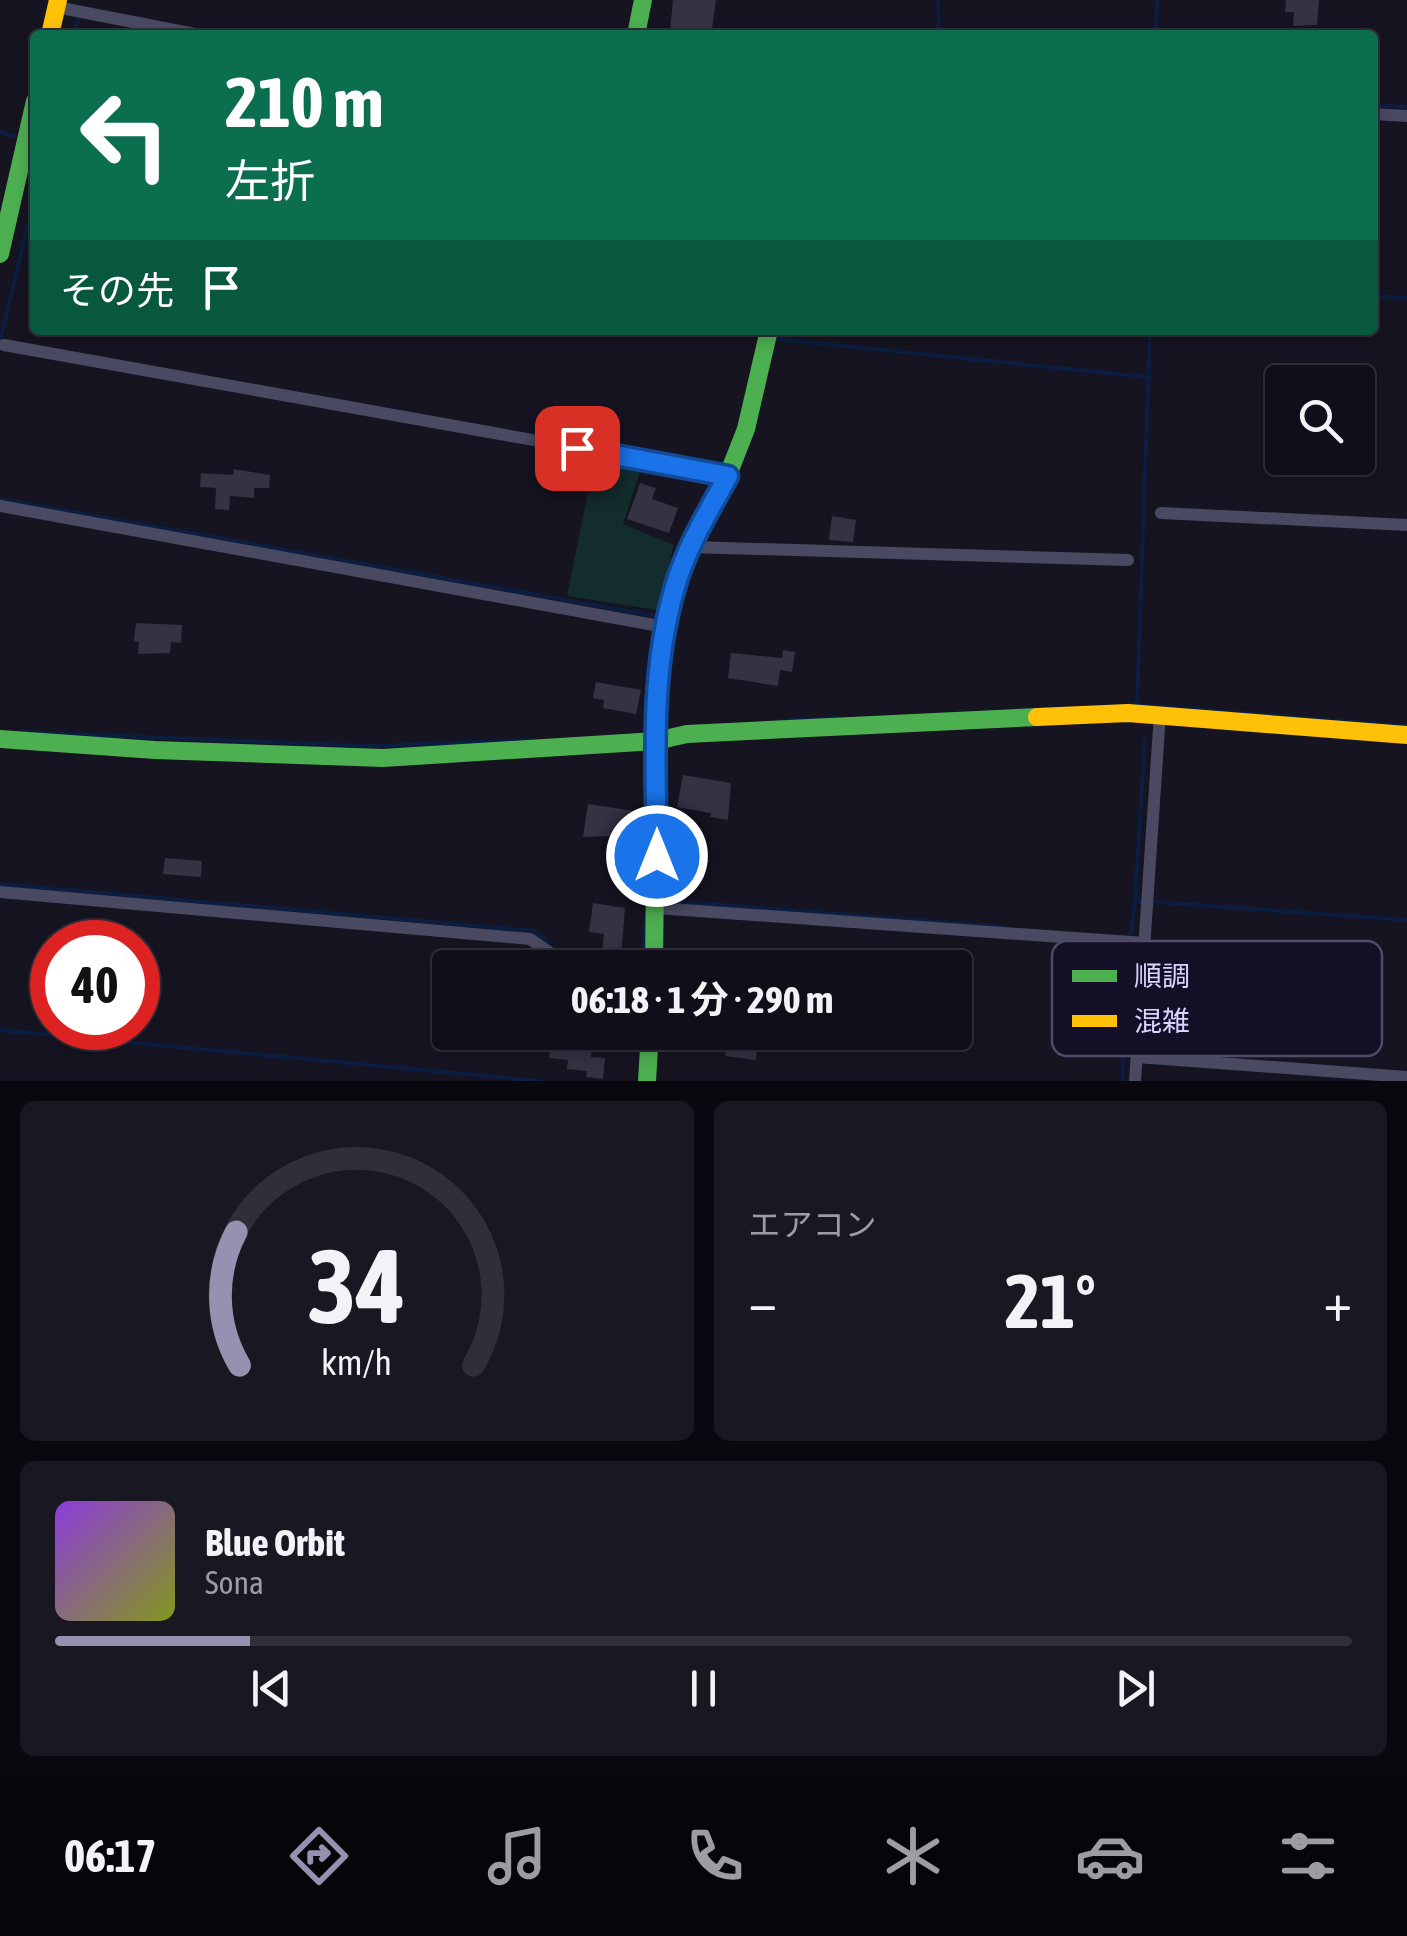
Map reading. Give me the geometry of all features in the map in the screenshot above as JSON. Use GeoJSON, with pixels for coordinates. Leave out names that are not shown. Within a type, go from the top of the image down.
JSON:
{"type":"FeatureCollection","features":[{"type":"Feature","properties":{"kind":"street"},"geometry":{"type":"LineString","coordinates":[[637,30],[643,0]]}},
{"type":"Feature","properties":{"kind":"street"},"geometry":{"type":"LineString","coordinates":[[52,30],[63,6],[173,30]]}},
{"type":"Feature","properties":{"kind":"street"},"geometry":{"type":"LineString","coordinates":[[1378,114],[1407,116]]}},
{"type":"Feature","properties":{"kind":"street"},"geometry":{"type":"LineString","coordinates":[[0,254],[30,123]]}},
{"type":"Feature","properties":{"kind":"street"},"geometry":{"type":"LineString","coordinates":[[655,950],[657,682],[665,627],[690,547],[728,476],[746,429],[767,335]]}},
{"type":"Feature","properties":{"kind":"street"},"geometry":{"type":"LineString","coordinates":[[4,345],[728,476]]}},
{"type":"Feature","properties":{"kind":"street"},"geometry":{"type":"LineString","coordinates":[[0,506],[665,627]]}},
{"type":"Feature","properties":{"kind":"street"},"geometry":{"type":"LineString","coordinates":[[1161,513],[1407,525]]}},
{"type":"Feature","properties":{"kind":"street"},"geometry":{"type":"LineString","coordinates":[[690,547],[1128,560]]}},
{"type":"Feature","properties":{"kind":"street"},"geometry":{"type":"LineString","coordinates":[[0,738],[155,750],[383,758],[656,735],[1128,713],[1407,735]]}},
{"type":"Feature","properties":{"kind":"street"},"geometry":{"type":"LineString","coordinates":[[1136,941],[1160,714]]}},
{"type":"Feature","properties":{"kind":"street"},"geometry":{"type":"LineString","coordinates":[[0,892],[530,939],[546,950]]}},
{"type":"Feature","properties":{"kind":"street"},"geometry":{"type":"LineString","coordinates":[[657,903],[1124,941]]}},
{"type":"Feature","properties":{"kind":"street"},"geometry":{"type":"LineString","coordinates":[[647,1081],[649,1050]]}},
{"type":"Feature","properties":{"kind":"street"},"geometry":{"type":"LineString","coordinates":[[1136,1081],[1138,1057],[1407,1077]]}},
{"type":"Feature","properties":{"kind":"green space"},"geometry":{"type":"Polygon","coordinates":[[[595,457],[642,466],[623,524],[674,545],[657,610],[567,596],[595,457]]]}},
{"type":"Feature","properties":{"kind":"building"},"geometry":{"type":"Polygon","coordinates":[[[673,0],[716,0],[712,30],[670,30],[673,0]]]}},
{"type":"Feature","properties":{"kind":"building"},"geometry":{"type":"Polygon","coordinates":[[[1286,0],[1319,0],[1317,25],[1293,26],[1294,12],[1285,12],[1286,0]]]}},
{"type":"Feature","properties":{"kind":"building"},"geometry":{"type":"Polygon","coordinates":[[[234,469],[270,475],[269,488],[254,488],[254,498],[230,496],[229,510],[215,509],[216,488],[200,487],[201,473],[233,475],[234,469]]]}},
{"type":"Feature","properties":{"kind":"building"},"geometry":{"type":"Polygon","coordinates":[[[640,483],[656,488],[652,499],[678,508],[669,533],[627,519],[640,483]]]}},
{"type":"Feature","properties":{"kind":"building"},"geometry":{"type":"Polygon","coordinates":[[[832,516],[856,520],[853,542],[829,540],[832,516]]]}},
{"type":"Feature","properties":{"kind":"building"},"geometry":{"type":"Polygon","coordinates":[[[136,623],[182,625],[181,643],[171,642],[170,653],[138,654],[139,642],[134,641],[136,623]]]}},
{"type":"Feature","properties":{"kind":"building"},"geometry":{"type":"Polygon","coordinates":[[[783,650],[795,652],[792,672],[780,670],[778,686],[728,678],[731,653],[782,658],[783,650]]]}},
{"type":"Feature","properties":{"kind":"building"},"geometry":{"type":"Polygon","coordinates":[[[596,682],[641,690],[636,714],[603,708],[604,700],[593,698],[596,682]]]}},
{"type":"Feature","properties":{"kind":"building"},"geometry":{"type":"Polygon","coordinates":[[[683,775],[731,783],[728,820],[677,807],[683,775]]]}},
{"type":"Feature","properties":{"kind":"building"},"geometry":{"type":"Polygon","coordinates":[[[588,804],[642,812],[638,835],[611,831],[611,836],[583,837],[588,804]]]}},
{"type":"Feature","properties":{"kind":"building"},"geometry":{"type":"Polygon","coordinates":[[[165,858],[202,861],[201,877],[163,874],[165,858]]]}},
{"type":"Feature","properties":{"kind":"building"},"geometry":{"type":"Polygon","coordinates":[[[593,903],[625,908],[622,950],[602,950],[604,934],[589,932],[593,903]]]}},
{"type":"Feature","properties":{"kind":"building"},"geometry":{"type":"Polygon","coordinates":[[[550,1050],[592,1050],[591,1057],[605,1058],[603,1079],[586,1077],[587,1071],[567,1069],[568,1060],[549,1058],[550,1050]]]}},
{"type":"Feature","properties":{"kind":"building"},"geometry":{"type":"Polygon","coordinates":[[[726,1050],[757,1050],[756,1060],[725,1056],[726,1050]]]}},
{"type":"Feature","properties":{"kind":"waterway"},"geometry":{"type":"LineString","coordinates":[[938,0],[939,30]]}},
{"type":"Feature","properties":{"kind":"waterway"},"geometry":{"type":"LineString","coordinates":[[1156,30],[1157,0]]}},
{"type":"Feature","properties":{"kind":"waterway"},"geometry":{"type":"LineString","coordinates":[[75,30],[79,15]]}},
{"type":"Feature","properties":{"kind":"waterway"},"geometry":{"type":"LineString","coordinates":[[1378,105],[1407,107]]}},
{"type":"Feature","properties":{"kind":"waterway"},"geometry":{"type":"LineString","coordinates":[[0,132],[14,136]]}},
{"type":"Feature","properties":{"kind":"waterway"},"geometry":{"type":"LineString","coordinates":[[0,341],[30,216]]}},
{"type":"Feature","properties":{"kind":"waterway"},"geometry":{"type":"LineString","coordinates":[[1378,296],[1407,298]]}},
{"type":"Feature","properties":{"kind":"waterway"},"geometry":{"type":"LineString","coordinates":[[754,335],[760,336]]}},
{"type":"Feature","properties":{"kind":"waterway"},"geometry":{"type":"LineString","coordinates":[[1137,704],[1150,335]]}},
{"type":"Feature","properties":{"kind":"waterway"},"geometry":{"type":"LineString","coordinates":[[774,339],[1147,377]]}},
{"type":"Feature","properties":{"kind":"waterway"},"geometry":{"type":"LineString","coordinates":[[0,499],[655,616]]}},
{"type":"Feature","properties":{"kind":"waterway"},"geometry":{"type":"LineString","coordinates":[[1128,704],[1407,726]]}},
{"type":"Feature","properties":{"kind":"waterway"},"geometry":{"type":"LineString","coordinates":[[778,721],[838,718]]}},
{"type":"Feature","properties":{"kind":"waterway"},"geometry":{"type":"LineString","coordinates":[[24,732],[368,746],[530,740]]}},
{"type":"Feature","properties":{"kind":"waterway"},"geometry":{"type":"LineString","coordinates":[[1135,899],[1145,739]]}},
{"type":"Feature","properties":{"kind":"waterway"},"geometry":{"type":"LineString","coordinates":[[0,884],[535,931],[550,946]]}},
{"type":"Feature","properties":{"kind":"waterway"},"geometry":{"type":"LineString","coordinates":[[659,900],[1003,927]]}},
{"type":"Feature","properties":{"kind":"waterway"},"geometry":{"type":"LineString","coordinates":[[1128,936],[1135,900],[1140,901]]}},
{"type":"Feature","properties":{"kind":"waterway"},"geometry":{"type":"LineString","coordinates":[[1156,902],[1407,920]]}},
{"type":"Feature","properties":{"kind":"waterway"},"geometry":{"type":"LineString","coordinates":[[643,950],[646,918]]}},
{"type":"Feature","properties":{"kind":"waterway"},"geometry":{"type":"LineString","coordinates":[[0,1030],[539,1081]]}},
{"type":"Feature","properties":{"kind":"waterway"},"geometry":{"type":"LineString","coordinates":[[1122,1081],[1124,1056]]}},
{"type":"Feature","properties":{"kind":"traffic: fast"},"geometry":{"type":"LineString","coordinates":[[637,30],[643,0]]}},
{"type":"Feature","properties":{"kind":"traffic: fast"},"geometry":{"type":"LineString","coordinates":[[0,254],[30,123]]}},
{"type":"Feature","properties":{"kind":"traffic: fast"},"geometry":{"type":"LineString","coordinates":[[654,950],[657,682],[665,627],[682,566],[728,475],[746,429],[768,335]]}},
{"type":"Feature","properties":{"kind":"traffic: fast"},"geometry":{"type":"LineString","coordinates":[[0,739],[155,750],[383,758],[656,741],[687,734],[1037,717]]}},
{"type":"Feature","properties":{"kind":"traffic: fast"},"geometry":{"type":"LineString","coordinates":[[647,1081],[649,1050]]}},
{"type":"Feature","properties":{"kind":"traffic: slow"},"geometry":{"type":"LineString","coordinates":[[51,30],[58,0]]}},
{"type":"Feature","properties":{"kind":"traffic: slow"},"geometry":{"type":"LineString","coordinates":[[1037,717],[1128,713],[1407,735]]}},
{"type":"Feature","properties":{"kind":"route"},"geometry":{"type":"LineString","coordinates":[[577,448],[728,476],[682,566],[665,627],[657,682],[657,856]]}}]}
